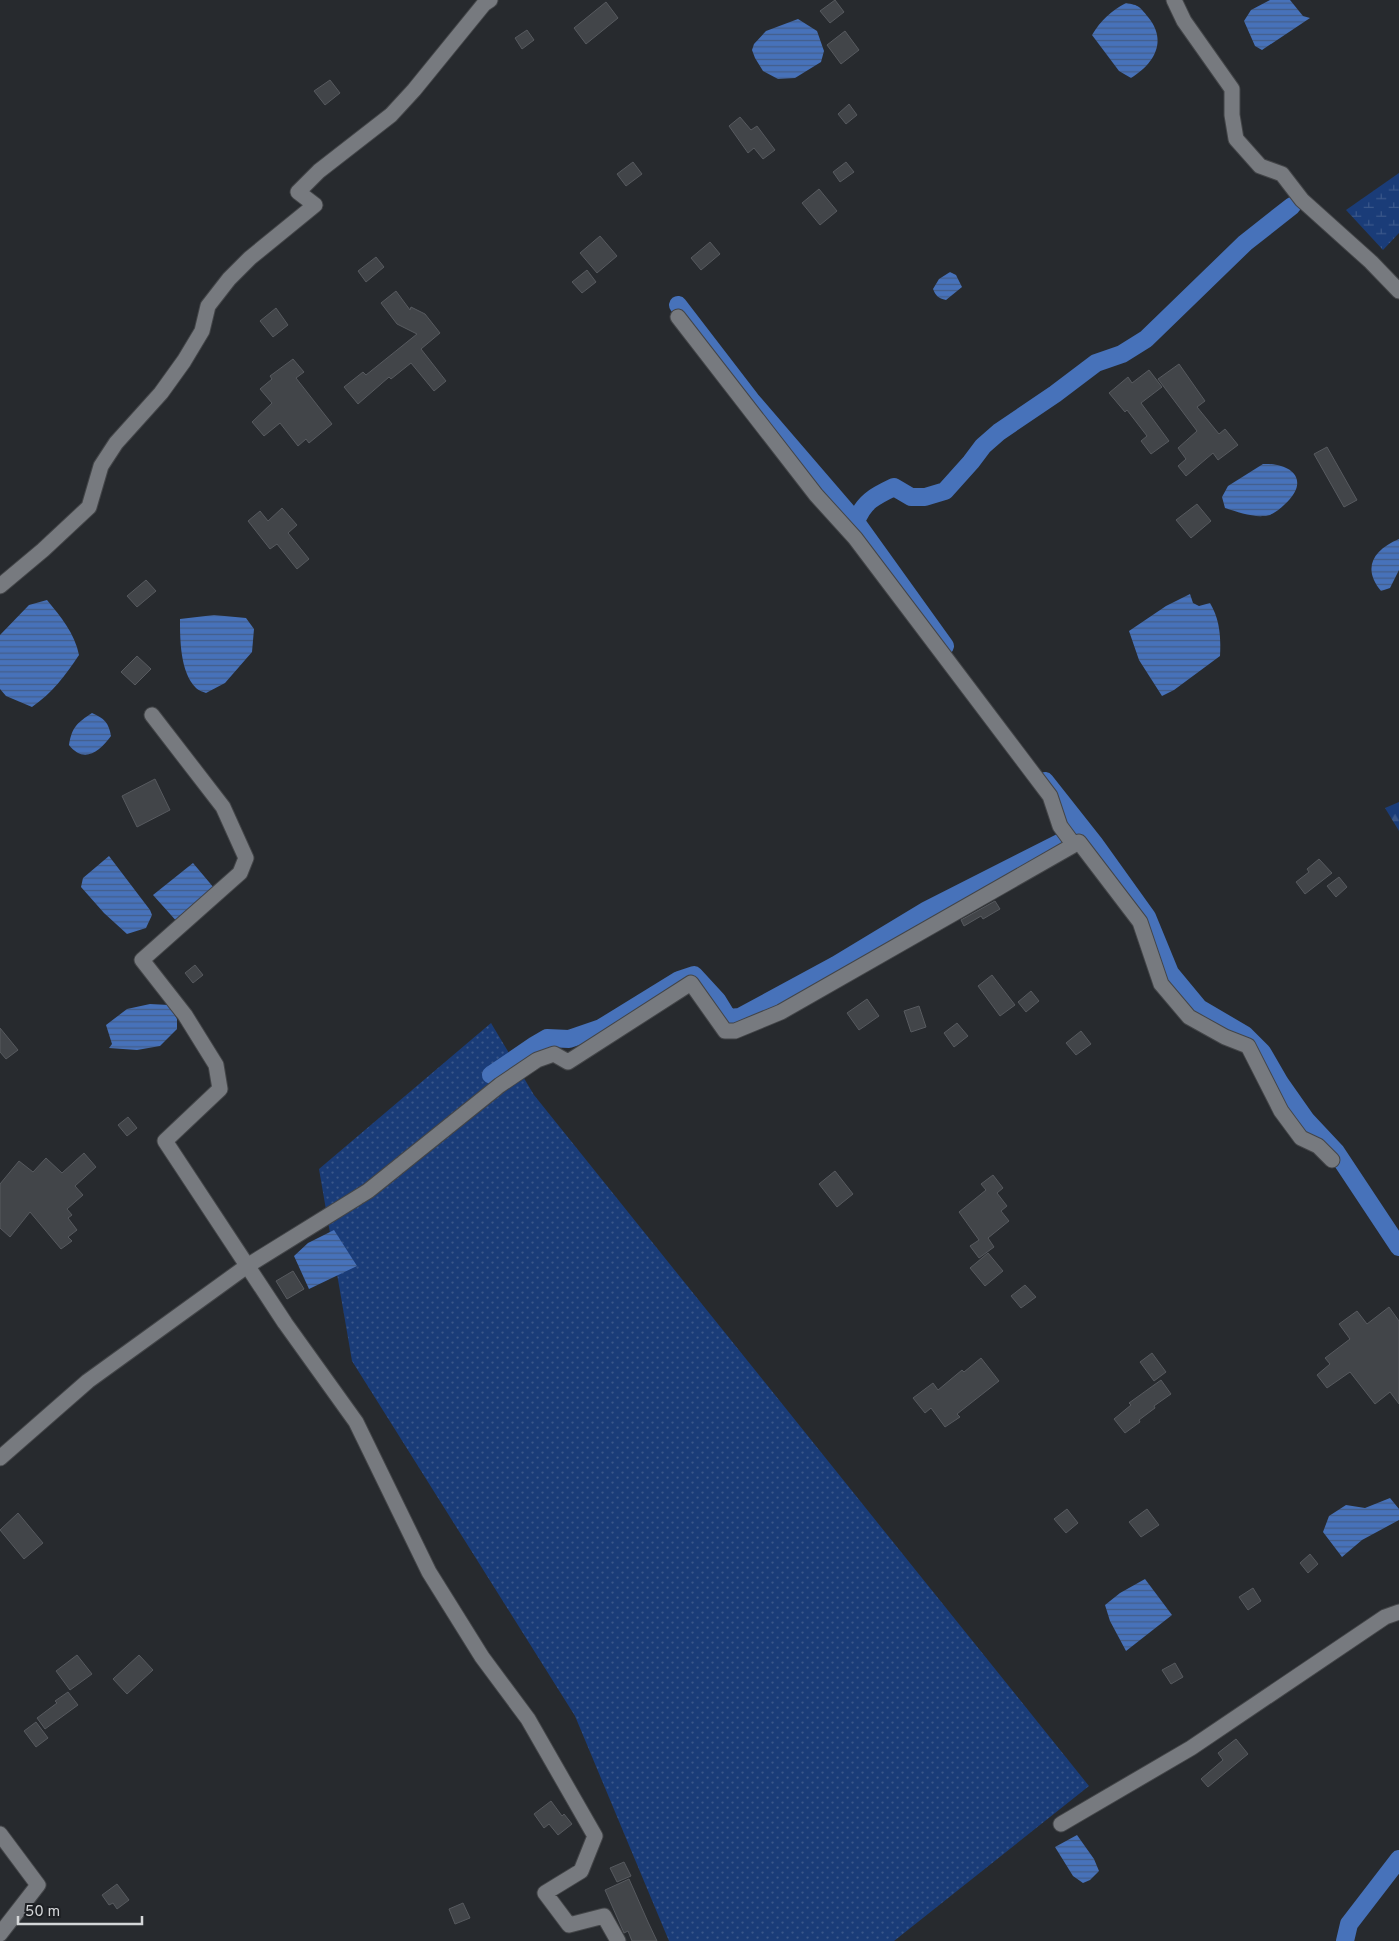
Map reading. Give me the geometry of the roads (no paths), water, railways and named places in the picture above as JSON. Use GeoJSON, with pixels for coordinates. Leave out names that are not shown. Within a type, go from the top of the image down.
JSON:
{"type":"FeatureCollection","features":[{"type":"Feature","properties":{"kind":"street"},"geometry":{"type":"LineString","coordinates":[[0,586],[43,550],[89,507],[101,466],[116,443],[161,393],[184,361],[202,331],[208,306],[229,279],[250,258],[315,205],[298,192],[319,171],[390,115],[414,90],[484,4],[490,0]]}},
{"type":"Feature","properties":{"kind":"street"},"geometry":{"type":"LineString","coordinates":[[1174,0],[1184,21],[1232,88],[1232,115],[1236,139],[1260,166],[1282,174],[1302,200],[1371,262],[1399,291]]}},
{"type":"Feature","properties":{"kind":"street"},"geometry":{"type":"LineString","coordinates":[[678,317],[816,495],[855,538],[1044,788],[1050,796],[1060,826],[1074,844]]}},
{"type":"Feature","properties":{"kind":"street"},"geometry":{"type":"LineString","coordinates":[[152,715],[223,807],[246,858],[240,874],[142,960],[184,1015],[216,1065],[220,1089],[165,1141],[285,1324],[356,1422],[429,1572],[482,1657],[528,1719],[595,1836],[581,1871],[545,1893],[569,1925],[604,1916],[618,1941]]}},
{"type":"Feature","properties":{"kind":"street"},"geometry":{"type":"LineString","coordinates":[[0,1458],[88,1381],[247,1266],[368,1191],[500,1085],[536,1060],[554,1054],[568,1062],[691,983],[725,1030],[735,1031],[781,1012],[1079,842],[1140,922],[1161,984],[1189,1017],[1225,1037],[1248,1046],[1281,1111],[1301,1138],[1318,1146],[1332,1160]]}},
{"type":"Feature","properties":{"kind":"street"},"geometry":{"type":"LineString","coordinates":[[1060,1824],[1191,1748],[1385,1617],[1399,1612]]}},
{"type":"Feature","properties":{"kind":"street"},"geometry":{"type":"LineString","coordinates":[[0,1834],[38,1886],[0,1934]]}},
{"type":"Feature","properties":{"kind":"waterway"},"geometry":{"type":"LineString","coordinates":[[945,646],[856,522],[862,509],[870,500],[894,487],[911,497],[925,497],[945,491],[983,446],[999,432],[1096,363],[1122,354],[1146,339],[1245,243],[1292,206]]}},
{"type":"Feature","properties":{"kind":"waterway"},"geometry":{"type":"LineString","coordinates":[[678,305],[751,400],[856,522]]}},
{"type":"Feature","properties":{"kind":"waterway"},"geometry":{"type":"LineString","coordinates":[[1045,781],[1094,843],[1147,917],[1170,973],[1199,1008],[1245,1035],[1262,1052],[1280,1083],[1306,1120],[1336,1152],[1399,1247]]}},
{"type":"Feature","properties":{"kind":"waterway"},"geometry":{"type":"LineString","coordinates":[[491,1075],[547,1038],[569,1039],[601,1028],[679,980],[694,975],[717,1000],[728,1018],[740,1017],[836,965],[927,910],[1083,831]]}},
{"type":"Feature","properties":{"kind":"waterway"},"geometry":{"type":"LineString","coordinates":[[1345,1941],[1349,1924],[1399,1859]]}}]}
